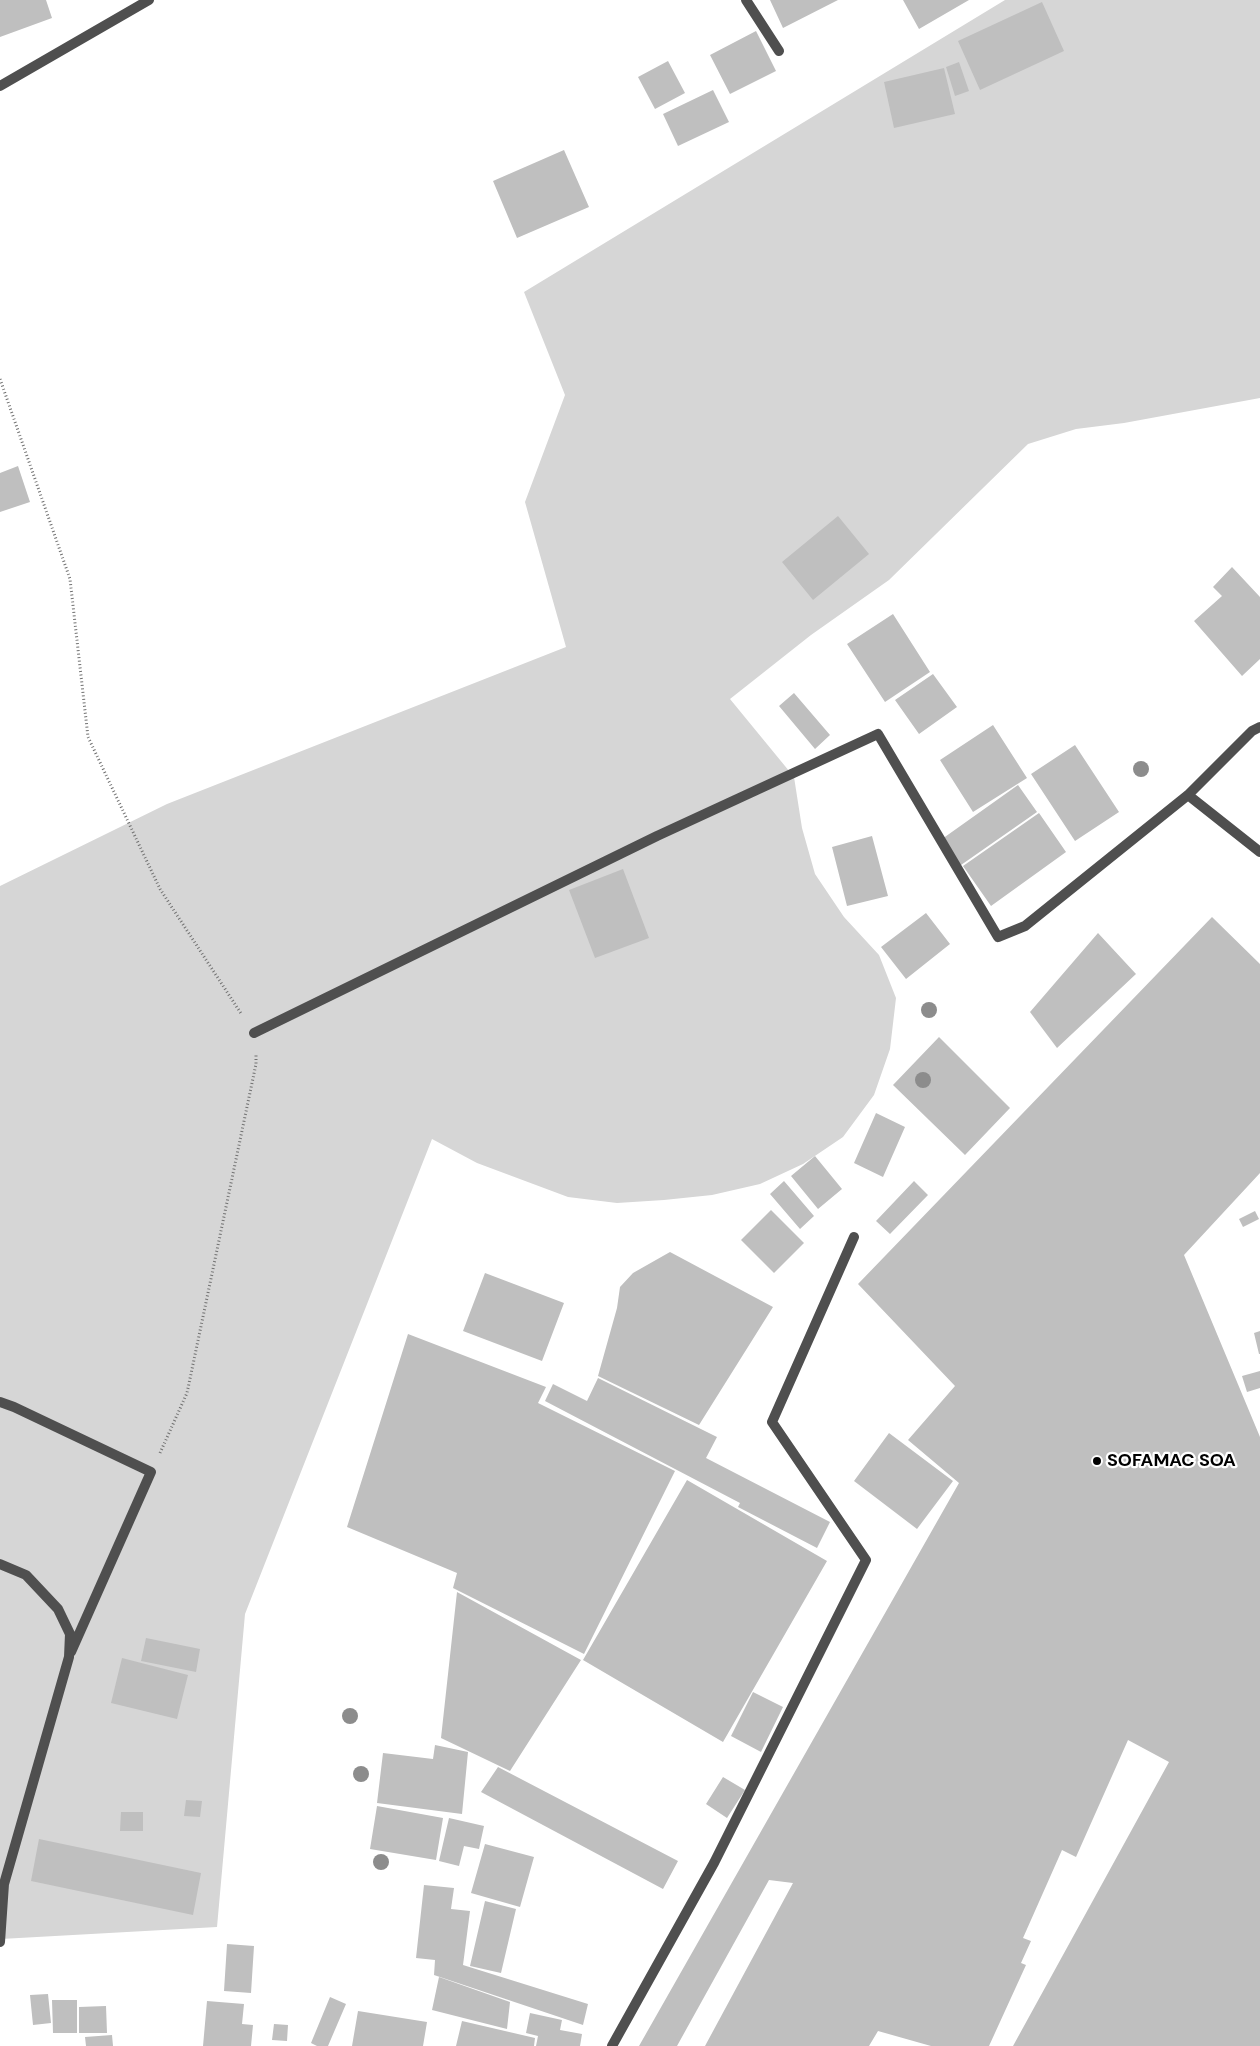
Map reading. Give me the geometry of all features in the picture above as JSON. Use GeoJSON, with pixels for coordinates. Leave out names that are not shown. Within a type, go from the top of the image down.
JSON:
{"type":"FeatureCollection","features":[{"type":"Feature","properties":{"kind":"street"},"geometry":{"type":"LineString","coordinates":[[0,86],[149,0]]}},
{"type":"Feature","properties":{"kind":"street"},"geometry":{"type":"LineString","coordinates":[[746,0],[779,51]]}},
{"type":"Feature","properties":{"kind":"street"},"geometry":{"type":"LineString","coordinates":[[254,1033],[657,836],[878,734],[998,938],[1025,926],[1188,795],[1260,726]]}},
{"type":"Feature","properties":{"kind":"street"},"geometry":{"type":"LineString","coordinates":[[1188,795],[1260,852]]}},
{"type":"Feature","properties":{"kind":"street"},"geometry":{"type":"LineString","coordinates":[[612,2046],[714,1863],[866,1560],[772,1422],[854,1237]]}},
{"type":"Feature","properties":{"kind":"street"},"geometry":{"type":"LineString","coordinates":[[0,1402],[151,1472],[69,1657],[4,1884],[0,1942]]}},
{"type":"Feature","properties":{"kind":"street"},"geometry":{"type":"LineString","coordinates":[[0,1564],[26,1575],[58,1609],[70,1634],[69,1657]]}},
{"type":"Feature","properties":{"kind":"path"},"geometry":{"type":"LineString","coordinates":[[0,379],[70,579],[88,737],[160,889],[254,1033],[256,1064],[187,1393],[151,1472]]}},
{"type":"Feature","properties":{"kind":"shaded area"},"geometry":{"type":"Polygon","coordinates":[[[1005,0],[1260,0],[1260,398],[1124,423],[1076,429],[1028,444],[889,580],[811,635],[730,699],[794,777],[802,828],[815,874],[844,917],[879,955],[896,998],[890,1049],[874,1095],[843,1137],[803,1164],[760,1184],[712,1195],[664,1200],[617,1203],[568,1197],[477,1163],[432,1139],[245,1614],[217,1927],[1,1939],[0,1942],[0,886],[167,804],[566,647],[525,502],[565,395],[524,292],[1005,0]]]}},
{"type":"Feature","properties":{"kind":"building"},"geometry":{"type":"Polygon","coordinates":[[[0,0],[46,0],[52,18],[0,37],[0,0]]]}},
{"type":"Feature","properties":{"kind":"building"},"geometry":{"type":"Polygon","coordinates":[[[770,0],[838,0],[783,28],[770,0]]]}},
{"type":"Feature","properties":{"kind":"building"},"geometry":{"type":"Polygon","coordinates":[[[903,0],[969,0],[919,29],[903,0]]]}},
{"type":"Feature","properties":{"kind":"building"},"geometry":{"type":"Polygon","coordinates":[[[1042,2],[1064,51],[980,90],[958,41],[1042,2]]]}},
{"type":"Feature","properties":{"kind":"building"},"geometry":{"type":"Polygon","coordinates":[[[756,31],[776,71],[730,94],[710,55],[756,31]]]}},
{"type":"Feature","properties":{"kind":"building"},"geometry":{"type":"Polygon","coordinates":[[[668,61],[685,93],[655,109],[638,77],[668,61]]]}},
{"type":"Feature","properties":{"kind":"building"},"geometry":{"type":"Polygon","coordinates":[[[959,62],[969,91],[955,96],[946,67],[959,62]]]}},
{"type":"Feature","properties":{"kind":"building"},"geometry":{"type":"Polygon","coordinates":[[[944,68],[955,114],[894,128],[884,82],[944,68]]]}},
{"type":"Feature","properties":{"kind":"building"},"geometry":{"type":"Polygon","coordinates":[[[713,90],[729,122],[678,146],[663,114],[713,90]]]}},
{"type":"Feature","properties":{"kind":"building"},"geometry":{"type":"Polygon","coordinates":[[[564,150],[589,207],[517,238],[493,181],[564,150]]]}},
{"type":"Feature","properties":{"kind":"building"},"geometry":{"type":"Polygon","coordinates":[[[18,466],[30,502],[0,512],[0,473],[18,466]]]}},
{"type":"Feature","properties":{"kind":"building"},"geometry":{"type":"Polygon","coordinates":[[[838,516],[869,554],[813,600],[782,562],[838,516]]]}},
{"type":"Feature","properties":{"kind":"building"},"geometry":{"type":"Polygon","coordinates":[[[1232,567],[1260,597],[1260,659],[1242,676],[1194,621],[1222,596],[1213,587],[1232,567]]]}},
{"type":"Feature","properties":{"kind":"building"},"geometry":{"type":"Polygon","coordinates":[[[893,614],[930,672],[885,702],[847,644],[893,614]]]}},
{"type":"Feature","properties":{"kind":"building"},"geometry":{"type":"Polygon","coordinates":[[[933,674],[957,707],[919,734],[895,700],[933,674]]]}},
{"type":"Feature","properties":{"kind":"building"},"geometry":{"type":"Polygon","coordinates":[[[794,693],[830,735],[815,749],[779,706],[794,693]]]}},
{"type":"Feature","properties":{"kind":"building"},"geometry":{"type":"Polygon","coordinates":[[[993,725],[1027,778],[973,812],[940,760],[993,725]]]}},
{"type":"Feature","properties":{"kind":"building"},"geometry":{"type":"Polygon","coordinates":[[[1075,745],[1119,812],[1075,841],[1031,774],[1075,745]]]}},
{"type":"Feature","properties":{"kind":"building"},"geometry":{"type":"Polygon","coordinates":[[[1018,785],[1037,812],[961,865],[942,839],[1018,785]]]}},
{"type":"Feature","properties":{"kind":"building"},"geometry":{"type":"Polygon","coordinates":[[[1039,813],[1066,852],[991,906],[963,866],[1039,813]]]}},
{"type":"Feature","properties":{"kind":"building"},"geometry":{"type":"Polygon","coordinates":[[[872,836],[888,896],[847,906],[832,847],[872,836]]]}},
{"type":"Feature","properties":{"kind":"building"},"geometry":{"type":"Polygon","coordinates":[[[623,869],[649,938],[595,958],[569,890],[623,869]]]}},
{"type":"Feature","properties":{"kind":"building"},"geometry":{"type":"Polygon","coordinates":[[[926,913],[950,944],[906,979],[881,947],[926,913]]]}},
{"type":"Feature","properties":{"kind":"building","name":"SOFAMAC SOA"},"geometry":{"type":"Polygon","coordinates":[[[1212,917],[1260,964],[1260,1173],[1184,1255],[1260,1437],[1260,2046],[1013,2046],[1169,1762],[1128,1740],[1076,1857],[1062,1850],[1023,1938],[1031,1941],[1021,1963],[1026,1965],[989,2046],[931,2046],[878,2031],[869,2046],[705,2046],[793,1883],[769,1880],[677,2046],[639,2046],[959,1483],[908,1440],[955,1386],[858,1284],[1212,917]]]}},
{"type":"Feature","properties":{"kind":"building"},"geometry":{"type":"Polygon","coordinates":[[[1098,933],[1136,974],[1057,1048],[1030,1012],[1098,933]]]}},
{"type":"Feature","properties":{"kind":"building"},"geometry":{"type":"Polygon","coordinates":[[[939,1037],[1010,1108],[965,1155],[893,1085],[939,1037]]]}},
{"type":"Feature","properties":{"kind":"building"},"geometry":{"type":"Polygon","coordinates":[[[876,1113],[905,1127],[883,1177],[854,1163],[876,1113]]]}},
{"type":"Feature","properties":{"kind":"building"},"geometry":{"type":"Polygon","coordinates":[[[815,1156],[842,1189],[818,1209],[791,1176],[815,1156]]]}},
{"type":"Feature","properties":{"kind":"building"},"geometry":{"type":"Polygon","coordinates":[[[784,1181],[814,1216],[800,1229],[770,1194],[784,1181]]]}},
{"type":"Feature","properties":{"kind":"building"},"geometry":{"type":"Polygon","coordinates":[[[914,1181],[928,1195],[890,1234],[876,1221],[914,1181]]]}},
{"type":"Feature","properties":{"kind":"building"},"geometry":{"type":"Polygon","coordinates":[[[771,1210],[804,1243],[774,1273],[741,1240],[771,1210]]]}},
{"type":"Feature","properties":{"kind":"building"},"geometry":{"type":"Polygon","coordinates":[[[1255,1211],[1259,1219],[1243,1227],[1239,1219],[1255,1211]]]}},
{"type":"Feature","properties":{"kind":"building"},"geometry":{"type":"Polygon","coordinates":[[[670,1252],[773,1307],[699,1425],[598,1376],[617,1308],[620,1287],[633,1273],[670,1252]]]}},
{"type":"Feature","properties":{"kind":"building"},"geometry":{"type":"Polygon","coordinates":[[[485,1273],[564,1303],[542,1361],[463,1331],[485,1273]]]}},
{"type":"Feature","properties":{"kind":"building"},"geometry":{"type":"Polygon","coordinates":[[[1260,1331],[1260,1354],[1259,1354],[1254,1333],[1260,1331]]]}},
{"type":"Feature","properties":{"kind":"building"},"geometry":{"type":"Polygon","coordinates":[[[408,1334],[546,1387],[538,1403],[675,1471],[584,1654],[453,1588],[457,1573],[347,1527],[408,1334]]]}},
{"type":"Feature","properties":{"kind":"building"},"geometry":{"type":"Polygon","coordinates":[[[1260,1371],[1260,1388],[1247,1392],[1242,1376],[1260,1371]]]}},
{"type":"Feature","properties":{"kind":"building"},"geometry":{"type":"Polygon","coordinates":[[[598,1378],[717,1437],[706,1458],[830,1522],[817,1548],[738,1507],[740,1503],[545,1401],[553,1384],[587,1401],[598,1378]]]}},
{"type":"Feature","properties":{"kind":"building"},"geometry":{"type":"Polygon","coordinates":[[[889,1433],[953,1481],[917,1529],[854,1481],[889,1433]]]}},
{"type":"Feature","properties":{"kind":"building"},"geometry":{"type":"Polygon","coordinates":[[[687,1480],[827,1561],[723,1742],[583,1660],[687,1480]]]}},
{"type":"Feature","properties":{"kind":"building"},"geometry":{"type":"Polygon","coordinates":[[[457,1592],[581,1660],[510,1771],[441,1738],[457,1592]]]}},
{"type":"Feature","properties":{"kind":"building"},"geometry":{"type":"Polygon","coordinates":[[[146,1638],[200,1649],[196,1672],[141,1661],[146,1638]]]}},
{"type":"Feature","properties":{"kind":"building"},"geometry":{"type":"Polygon","coordinates":[[[122,1658],[188,1675],[177,1719],[111,1703],[122,1658]]]}},
{"type":"Feature","properties":{"kind":"building"},"geometry":{"type":"Polygon","coordinates":[[[753,1692],[783,1707],[761,1752],[731,1736],[753,1692]]]}},
{"type":"Feature","properties":{"kind":"building"},"geometry":{"type":"Polygon","coordinates":[[[435,1745],[468,1752],[462,1814],[377,1803],[383,1753],[433,1759],[435,1745]]]}},
{"type":"Feature","properties":{"kind":"building"},"geometry":{"type":"Polygon","coordinates":[[[498,1767],[678,1861],[663,1889],[481,1792],[498,1767]]]}},
{"type":"Feature","properties":{"kind":"building"},"geometry":{"type":"Polygon","coordinates":[[[723,1777],[745,1790],[727,1818],[706,1804],[723,1777]]]}},
{"type":"Feature","properties":{"kind":"building"},"geometry":{"type":"Polygon","coordinates":[[[186,1800],[202,1801],[200,1817],[184,1816],[186,1800]]]}},
{"type":"Feature","properties":{"kind":"building"},"geometry":{"type":"Polygon","coordinates":[[[377,1806],[443,1818],[436,1860],[370,1849],[377,1806]]]}},
{"type":"Feature","properties":{"kind":"building"},"geometry":{"type":"Polygon","coordinates":[[[121,1812],[143,1812],[143,1831],[120,1831],[121,1812]]]}},
{"type":"Feature","properties":{"kind":"building"},"geometry":{"type":"Polygon","coordinates":[[[449,1818],[484,1826],[479,1849],[464,1846],[459,1866],[439,1861],[449,1818]]]}},
{"type":"Feature","properties":{"kind":"building"},"geometry":{"type":"Polygon","coordinates":[[[39,1839],[201,1873],[193,1915],[31,1881],[39,1839]]]}},
{"type":"Feature","properties":{"kind":"building"},"geometry":{"type":"Polygon","coordinates":[[[485,1844],[534,1857],[520,1907],[471,1893],[485,1844]]]}},
{"type":"Feature","properties":{"kind":"building"},"geometry":{"type":"Polygon","coordinates":[[[424,1885],[454,1888],[451,1909],[470,1911],[463,1965],[588,2004],[583,2025],[434,1975],[435,1960],[416,1958],[424,1885]]]}},
{"type":"Feature","properties":{"kind":"building"},"geometry":{"type":"Polygon","coordinates":[[[485,1901],[516,1909],[501,1973],[470,1966],[485,1901]]]}},
{"type":"Feature","properties":{"kind":"building"},"geometry":{"type":"Polygon","coordinates":[[[227,1944],[254,1946],[251,1993],[224,1991],[227,1944]]]}},
{"type":"Feature","properties":{"kind":"building"},"geometry":{"type":"Polygon","coordinates":[[[439,1977],[510,2002],[507,2029],[432,2010],[439,1977]]]}},
{"type":"Feature","properties":{"kind":"building"},"geometry":{"type":"Polygon","coordinates":[[[48,1994],[51,2023],[33,2025],[30,1995],[48,1994]]]}},
{"type":"Feature","properties":{"kind":"building"},"geometry":{"type":"Polygon","coordinates":[[[330,1997],[346,2004],[328,2046],[317,2046],[311,2043],[330,1997]]]}},
{"type":"Feature","properties":{"kind":"building"},"geometry":{"type":"Polygon","coordinates":[[[52,2000],[77,2000],[77,2033],[53,2033],[52,2000]]]}},
{"type":"Feature","properties":{"kind":"building"},"geometry":{"type":"Polygon","coordinates":[[[207,2001],[244,2004],[242,2024],[253,2025],[251,2046],[203,2046],[207,2001]]]}},
{"type":"Feature","properties":{"kind":"building"},"geometry":{"type":"Polygon","coordinates":[[[106,2006],[107,2033],[79,2033],[79,2007],[106,2006]]]}},
{"type":"Feature","properties":{"kind":"building"},"geometry":{"type":"Polygon","coordinates":[[[358,2011],[427,2022],[423,2046],[352,2046],[358,2011]]]}},
{"type":"Feature","properties":{"kind":"building"},"geometry":{"type":"Polygon","coordinates":[[[530,2013],[562,2020],[560,2030],[582,2034],[580,2046],[536,2046],[538,2036],[526,2033],[530,2013]]]}},
{"type":"Feature","properties":{"kind":"building"},"geometry":{"type":"Polygon","coordinates":[[[462,2021],[535,2038],[534,2046],[456,2046],[462,2021]]]}},
{"type":"Feature","properties":{"kind":"building"},"geometry":{"type":"Polygon","coordinates":[[[274,2024],[288,2025],[287,2041],[272,2040],[274,2024]]]}},
{"type":"Feature","properties":{"kind":"building"},"geometry":{"type":"Polygon","coordinates":[[[112,2035],[113,2046],[86,2046],[85,2037],[112,2035]]]}},
{"type":"Feature","properties":{"kind":"place","name":"SOFAMAC SOA"},"geometry":{"type":"Point","coordinates":[1097,1461]}}]}
